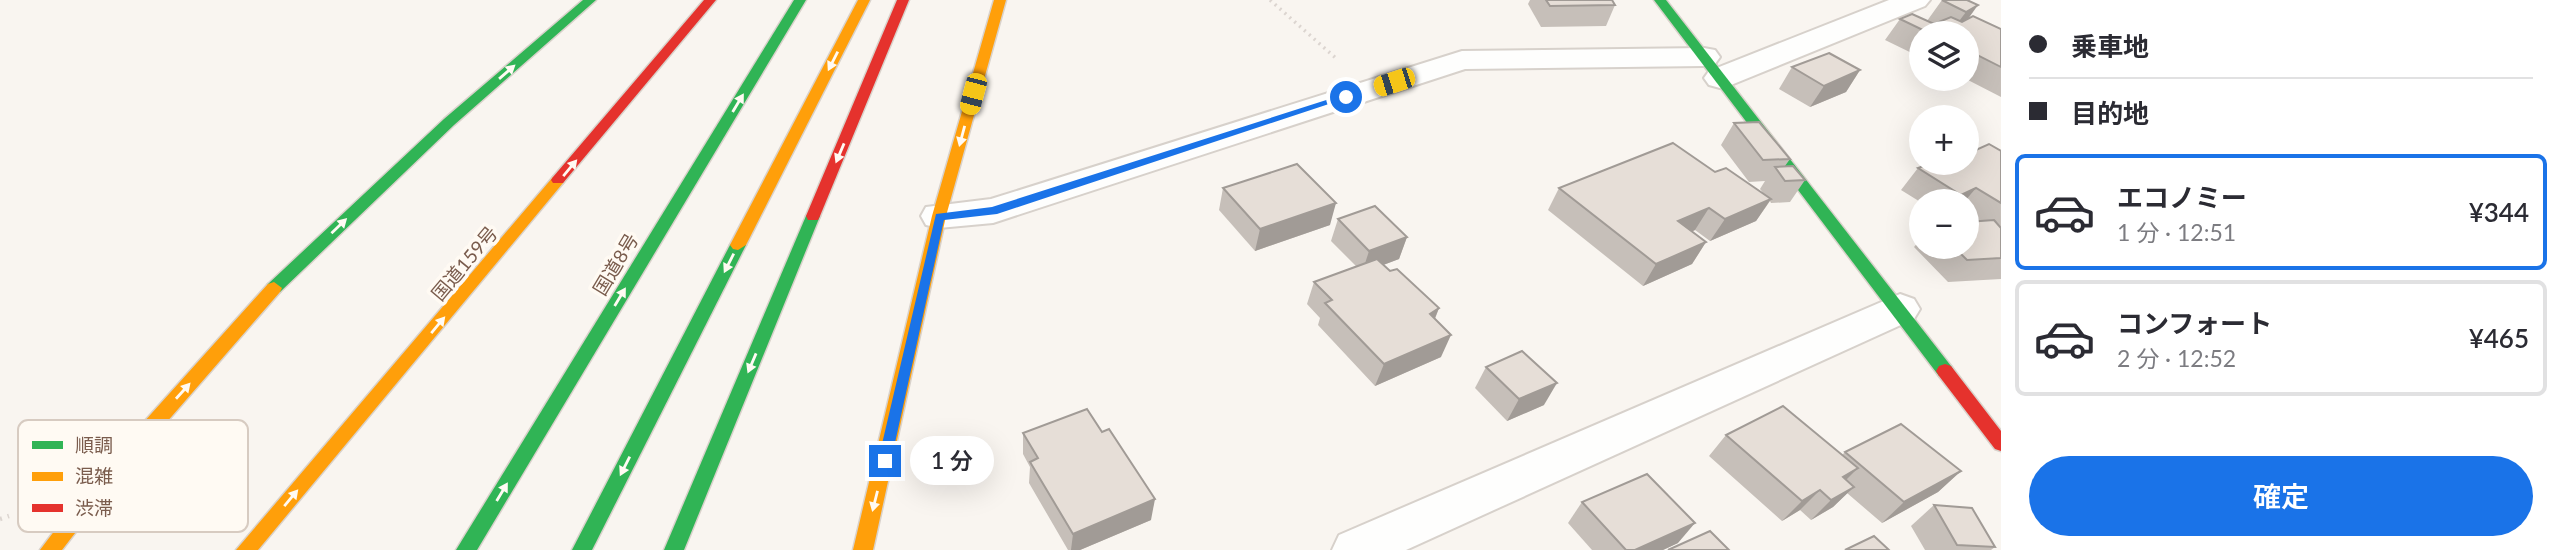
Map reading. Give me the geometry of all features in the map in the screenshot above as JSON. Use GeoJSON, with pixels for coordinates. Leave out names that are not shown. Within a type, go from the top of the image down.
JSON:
{"type":"FeatureCollection","features":[{"type":"Feature","properties":{"kind":"main road"},"geometry":{"type":"LineString","coordinates":[[158,420],[279,284],[449,122],[590,0]]}},
{"type":"Feature","properties":{"kind":"main road","name":"国道159号"},"geometry":{"type":"LineString","coordinates":[[246,550],[710,0]]}},
{"type":"Feature","properties":{"kind":"main road","name":"国道8号"},"geometry":{"type":"LineString","coordinates":[[466,550],[800,0]]}},
{"type":"Feature","properties":{"kind":"main road"},"geometry":{"type":"LineString","coordinates":[[583,550],[864,0]]}},
{"type":"Feature","properties":{"kind":"main road"},"geometry":{"type":"LineString","coordinates":[[674,550],[903,0]]}},
{"type":"Feature","properties":{"kind":"main road"},"geometry":{"type":"LineString","coordinates":[[863,550],[939,216],[1000,0]]}},
{"type":"Feature","properties":{"kind":"main road"},"geometry":{"type":"LineString","coordinates":[[1660,0],[1900,309],[2001,444]]}},
{"type":"Feature","properties":{"kind":"main road"},"geometry":{"type":"LineString","coordinates":[[495,258],[566,145]]}},
{"type":"Feature","properties":{"kind":"main road"},"geometry":{"type":"LineString","coordinates":[[50,550],[64,532]]}},
{"type":"Feature","properties":{"kind":"street"},"geometry":{"type":"LineString","coordinates":[[939,216],[993,211],[1462,60],[1712,68],[1916,0]]}},
{"type":"Feature","properties":{"kind":"street"},"geometry":{"type":"LineString","coordinates":[[1356,550],[1900,309]]}},
{"type":"Feature","properties":{"kind":"path"},"geometry":{"type":"LineString","coordinates":[[1270,0],[1371,89]]}},
{"type":"Feature","properties":{"kind":"building"},"geometry":{"type":"Polygon","coordinates":[[[1546,0],[1612,0],[1615,5],[1550,6],[1546,0]]]}},
{"type":"Feature","properties":{"kind":"building"},"geometry":{"type":"Polygon","coordinates":[[[1942,0],[1967,0],[1978,5],[1966,12],[1942,0]]]}},
{"type":"Feature","properties":{"kind":"building"},"geometry":{"type":"Polygon","coordinates":[[[1912,14],[1927,21],[1909,21],[1909,23],[1900,19],[1912,14]]]}},
{"type":"Feature","properties":{"kind":"building"},"geometry":{"type":"Polygon","coordinates":[[[1973,16],[2001,29],[2001,67],[1979,56],[1979,21],[1964,21],[1973,16]]]}},
{"type":"Feature","properties":{"kind":"building"},"geometry":{"type":"Polygon","coordinates":[[[1951,17],[1960,21],[1941,21],[1951,17]]]}},
{"type":"Feature","properties":{"kind":"building"},"geometry":{"type":"Polygon","coordinates":[[[1829,53],[1860,70],[1824,86],[1792,67],[1829,53]]]}},
{"type":"Feature","properties":{"kind":"building"},"geometry":{"type":"Polygon","coordinates":[[[1759,122],[1790,159],[1763,160],[1734,123],[1759,122]]]}},
{"type":"Feature","properties":{"kind":"building"},"geometry":{"type":"Polygon","coordinates":[[[1673,143],[1715,172],[1726,168],[1771,199],[1725,219],[1709,208],[1678,221],[1706,242],[1656,264],[1559,188],[1673,143]]]}},
{"type":"Feature","properties":{"kind":"building"},"geometry":{"type":"Polygon","coordinates":[[[1989,144],[2001,151],[2001,203],[1979,189],[1951,189],[1929,175],[1979,175],[1979,149],[1989,144]]]}},
{"type":"Feature","properties":{"kind":"building"},"geometry":{"type":"Polygon","coordinates":[[[1297,164],[1336,203],[1260,229],[1223,188],[1297,164]]]}},
{"type":"Feature","properties":{"kind":"building"},"geometry":{"type":"Polygon","coordinates":[[[1793,166],[1805,180],[1785,181],[1775,167],[1793,166]]]}},
{"type":"Feature","properties":{"kind":"building"},"geometry":{"type":"Polygon","coordinates":[[[1375,206],[1407,237],[1369,251],[1338,219],[1375,206]]]}},
{"type":"Feature","properties":{"kind":"building"},"geometry":{"type":"Polygon","coordinates":[[[1994,220],[2001,228],[2001,258],[1967,260],[1966,259],[1979,259],[1979,221],[1994,220]]]}},
{"type":"Feature","properties":{"kind":"building"},"geometry":{"type":"Polygon","coordinates":[[[1377,259],[1390,271],[1397,269],[1439,308],[1430,314],[1451,335],[1384,364],[1325,303],[1332,300],[1314,282],[1377,259]]]}},
{"type":"Feature","properties":{"kind":"building"},"geometry":{"type":"Polygon","coordinates":[[[1522,351],[1557,383],[1519,399],[1486,367],[1522,351]]]}},
{"type":"Feature","properties":{"kind":"building"},"geometry":{"type":"Polygon","coordinates":[[[1783,406],[1858,468],[1843,477],[1854,487],[1831,500],[1820,490],[1802,501],[1726,435],[1783,406]]]}},
{"type":"Feature","properties":{"kind":"building"},"geometry":{"type":"Polygon","coordinates":[[[1087,409],[1102,432],[1109,429],[1155,499],[1073,534],[1030,462],[1038,458],[1023,433],[1087,409]]]}},
{"type":"Feature","properties":{"kind":"building"},"geometry":{"type":"Polygon","coordinates":[[[1901,424],[1961,471],[1904,502],[1845,452],[1901,424]]]}},
{"type":"Feature","properties":{"kind":"building"},"geometry":{"type":"Polygon","coordinates":[[[1647,474],[1695,523],[1635,550],[1626,550],[1582,502],[1647,474]]]}},
{"type":"Feature","properties":{"kind":"building"},"geometry":{"type":"Polygon","coordinates":[[[1934,505],[1972,508],[1995,547],[1957,545],[1934,505]]]}},
{"type":"Feature","properties":{"kind":"building"},"geometry":{"type":"Polygon","coordinates":[[[1710,531],[1729,550],[1668,550],[1710,531]]]}},
{"type":"Feature","properties":{"kind":"building"},"geometry":{"type":"Polygon","coordinates":[[[1874,536],[1889,550],[1845,550],[1874,536]]]}},
{"type":"Feature","properties":{"kind":"traffic: fast"},"geometry":{"type":"LineString","coordinates":[[274,288],[449,122],[590,0]]}},
{"type":"Feature","properties":{"kind":"traffic: fast"},"geometry":{"type":"LineString","coordinates":[[466,550],[800,0]]}},
{"type":"Feature","properties":{"kind":"traffic: fast"},"geometry":{"type":"LineString","coordinates":[[1660,0],[1945,371]]}},
{"type":"Feature","properties":{"kind":"traffic: fast"},"geometry":{"type":"LineString","coordinates":[[674,550],[813,216]]}},
{"type":"Feature","properties":{"kind":"traffic: fast"},"geometry":{"type":"LineString","coordinates":[[582,550],[738,245]]}},
{"type":"Feature","properties":{"kind":"traffic: slow"},"geometry":{"type":"LineString","coordinates":[[738,245],[864,0]]}},
{"type":"Feature","properties":{"kind":"traffic: slow"},"geometry":{"type":"LineString","coordinates":[[863,550],[939,216],[1000,0]]}},
{"type":"Feature","properties":{"kind":"traffic: slow"},"geometry":{"type":"LineString","coordinates":[[246,550],[558,180]]}},
{"type":"Feature","properties":{"kind":"traffic: slow"},"geometry":{"type":"LineString","coordinates":[[157,420],[274,288]]}},
{"type":"Feature","properties":{"kind":"traffic: slow"},"geometry":{"type":"LineString","coordinates":[[50,550],[64,532]]}},
{"type":"Feature","properties":{"kind":"traffic: jam"},"geometry":{"type":"LineString","coordinates":[[558,180],[710,0]]}},
{"type":"Feature","properties":{"kind":"traffic: jam"},"geometry":{"type":"LineString","coordinates":[[813,216],[903,0]]}},
{"type":"Feature","properties":{"kind":"traffic: jam"},"geometry":{"type":"LineString","coordinates":[[1945,371],[2001,444]]}},
{"type":"Feature","properties":{"kind":"route"},"geometry":{"type":"LineString","coordinates":[[885,461],[939,216],[993,211],[1346,97]]}}]}
